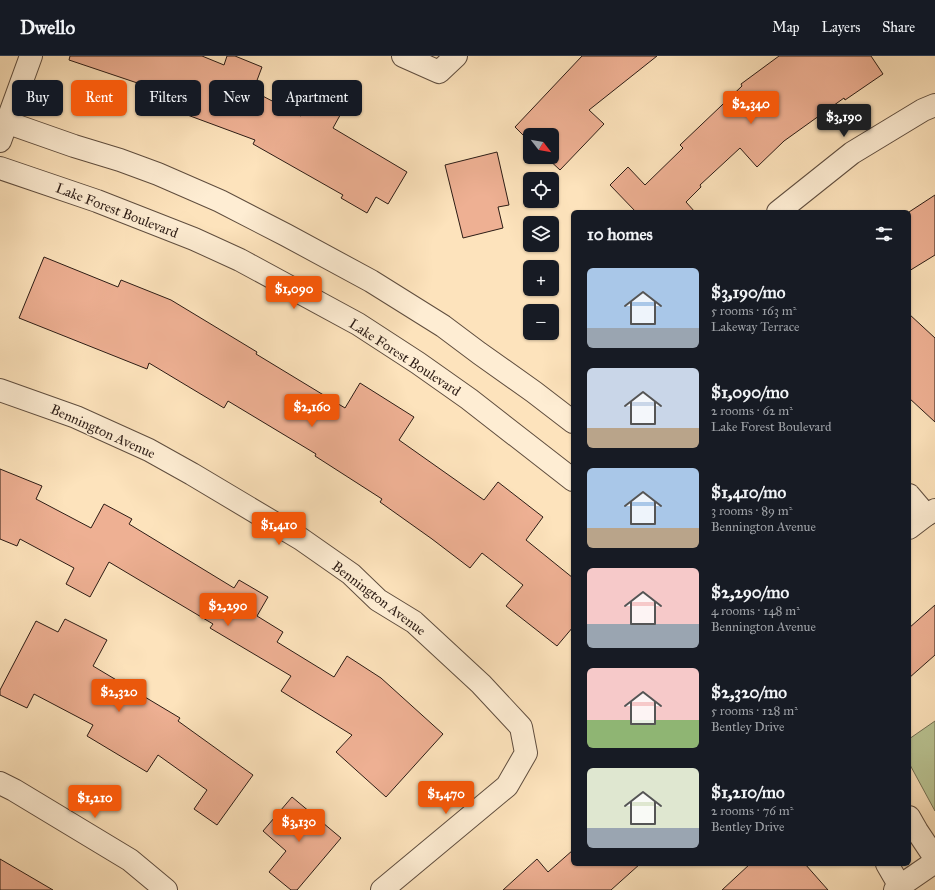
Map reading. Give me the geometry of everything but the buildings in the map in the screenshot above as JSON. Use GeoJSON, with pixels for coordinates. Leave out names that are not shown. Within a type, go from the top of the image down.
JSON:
{"type":"FeatureCollection","features":[{"type":"Feature","properties":{"kind":"street"},"geometry":{"type":"LineString","coordinates":[[31,56],[2,128],[74,146],[120,160],[158,174],[220,201],[371,281],[443,326],[571,420]]}},
{"type":"Feature","properties":{"kind":"street"},"geometry":{"type":"LineString","coordinates":[[403,56],[439,72],[456,56]]}},
{"type":"Feature","properties":{"kind":"street"},"geometry":{"type":"LineString","coordinates":[[781,210],[852,153],[923,110],[935,105]]}},
{"type":"Feature","properties":{"kind":"street","name":"Lake Forest Boulevard"},"geometry":{"type":"LineString","coordinates":[[0,168],[97,200],[194,239],[240,260],[358,324],[418,363],[469,399],[571,478]]}},
{"type":"Feature","properties":{"kind":"street","name":"Bennington Avenue"},"geometry":{"type":"LineString","coordinates":[[0,390],[76,417],[149,450],[199,478],[307,544],[351,574],[378,600],[414,622],[481,684],[521,727],[526,753],[507,786],[382,890]]}},
{"type":"Feature","properties":{"kind":"street"},"geometry":{"type":"LineString","coordinates":[[911,498],[923,518]]}},
{"type":"Feature","properties":{"kind":"street"},"geometry":{"type":"LineString","coordinates":[[0,783],[130,860],[166,890]]}},
{"type":"Feature","properties":{"kind":"street"},"geometry":{"type":"LineString","coordinates":[[911,820],[935,858]]}},
{"type":"Feature","properties":{"kind":"street"},"geometry":{"type":"LineString","coordinates":[[888,866],[899,889],[935,862]]}},
{"type":"Feature","properties":{"kind":"green space"},"geometry":{"type":"Polygon","coordinates":[[[935,721],[935,811],[911,767],[911,738],[935,721]]]}}]}
